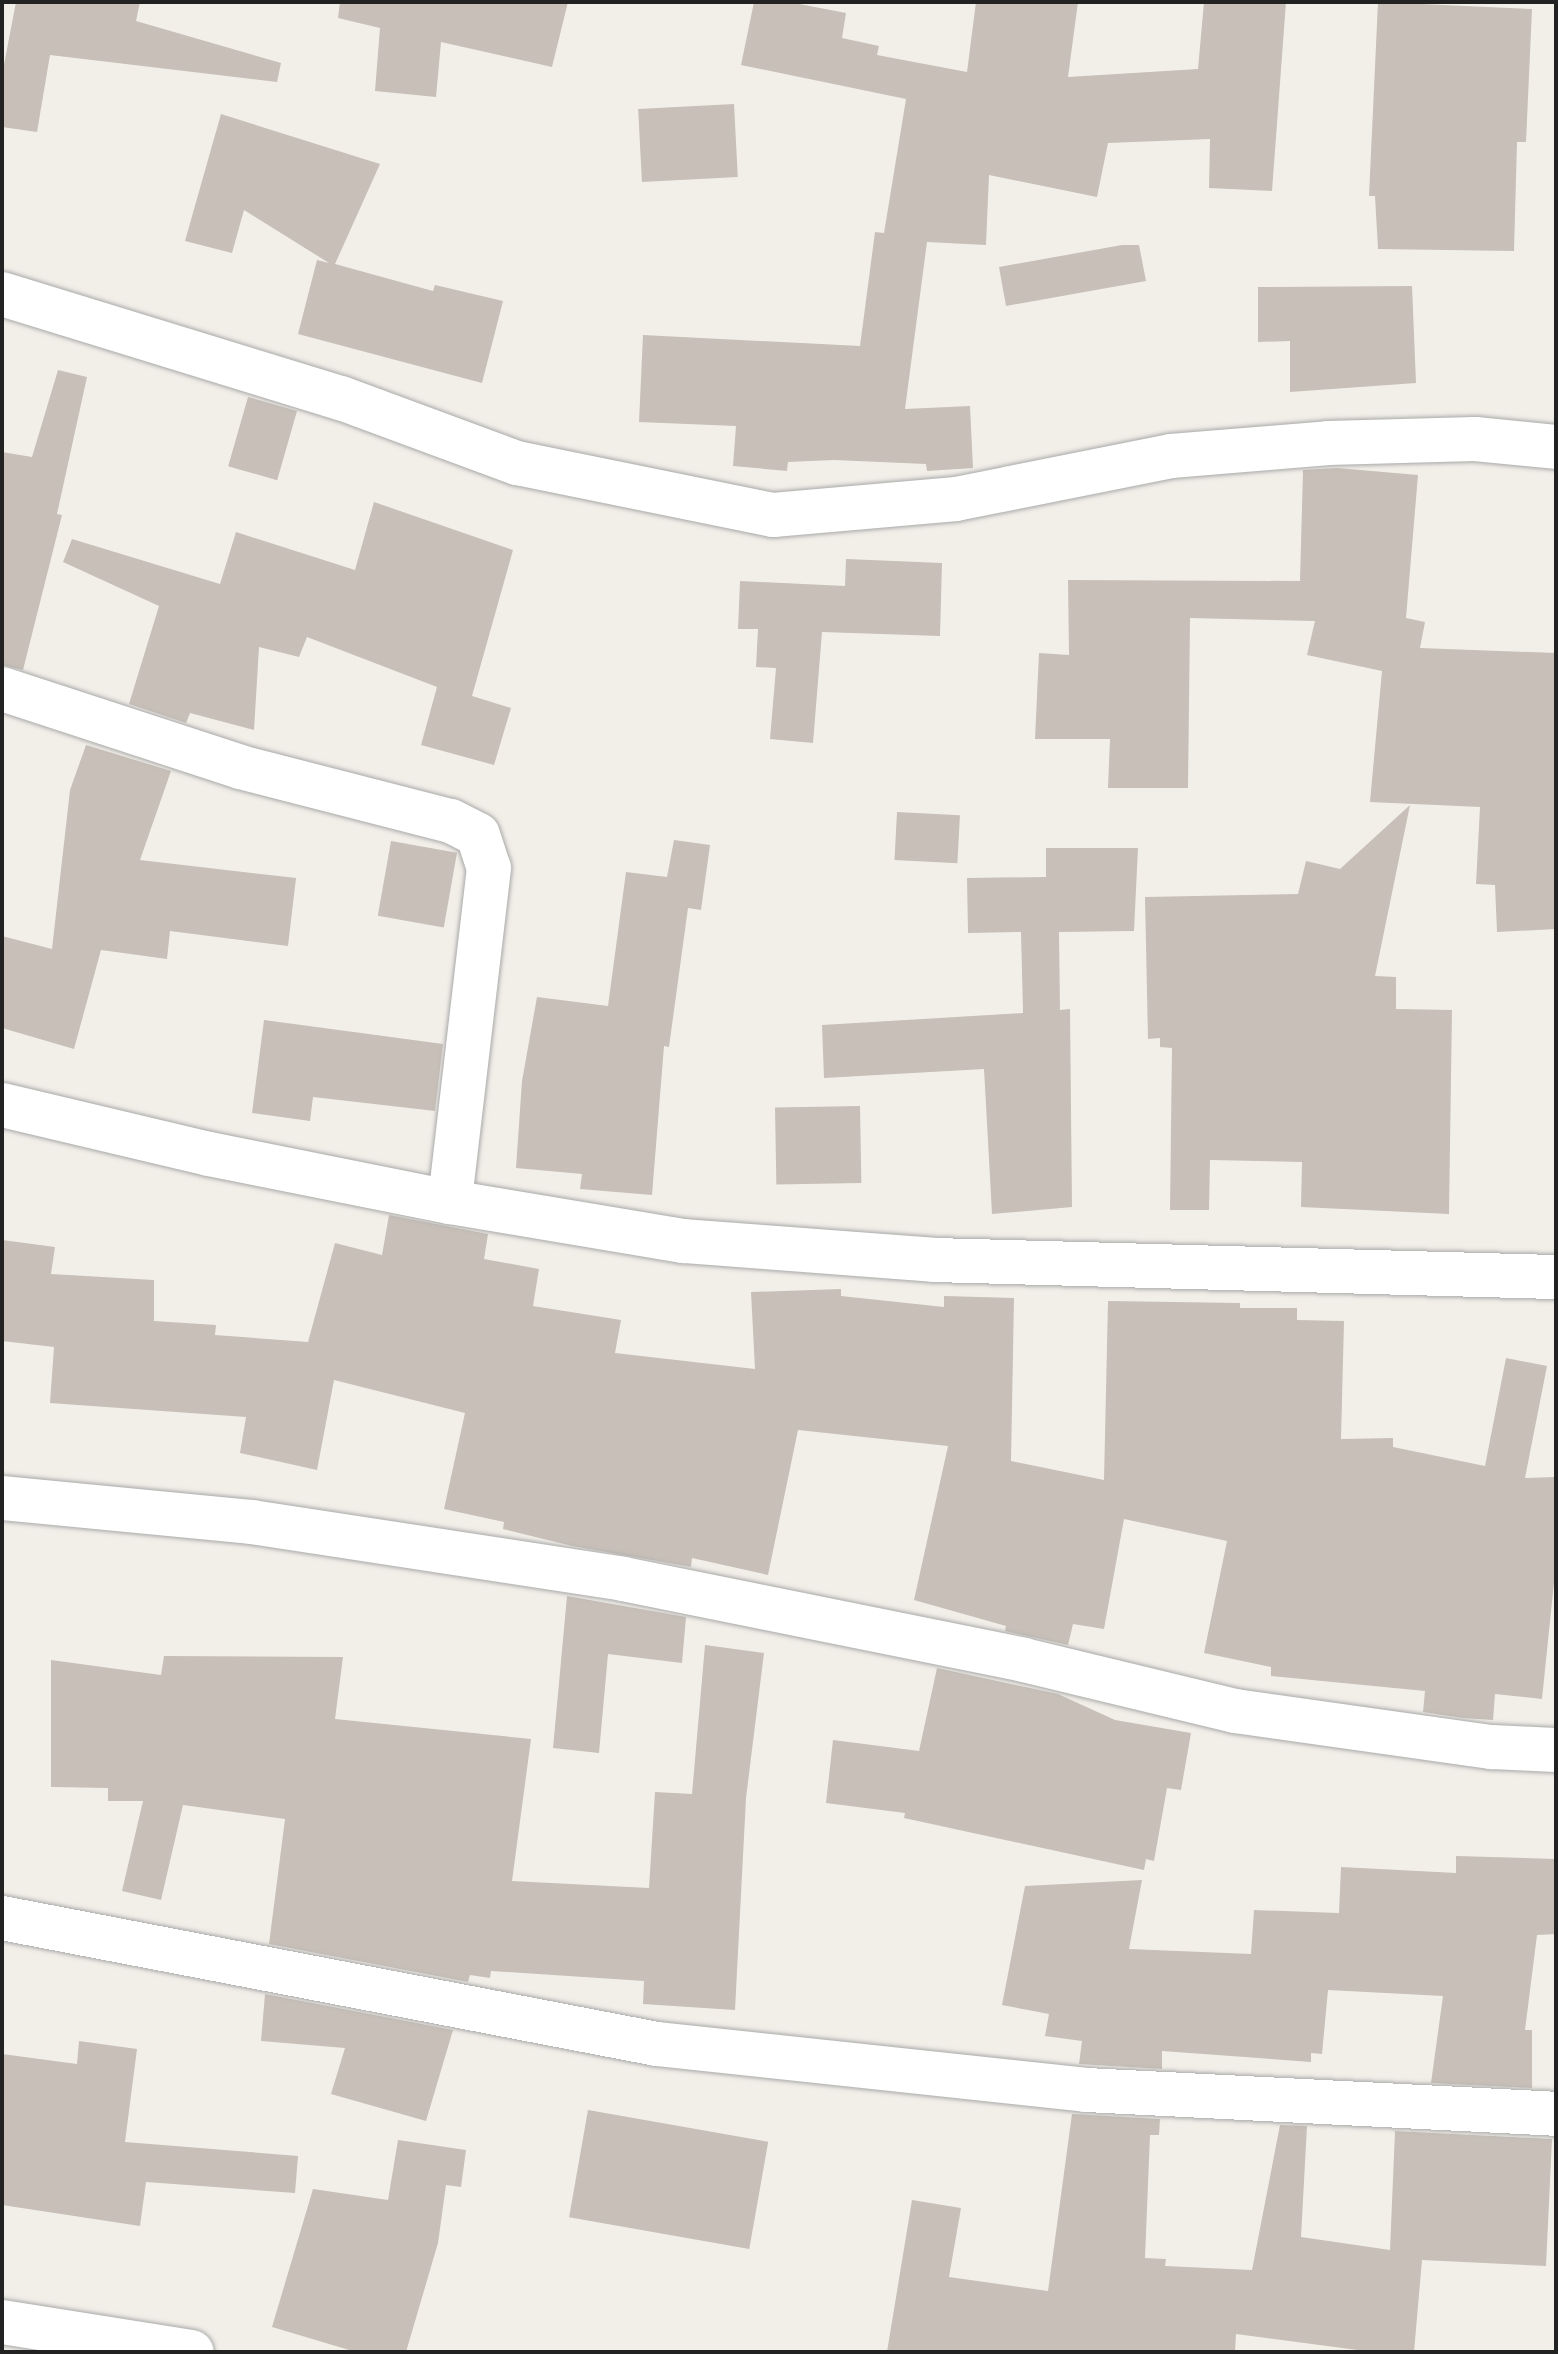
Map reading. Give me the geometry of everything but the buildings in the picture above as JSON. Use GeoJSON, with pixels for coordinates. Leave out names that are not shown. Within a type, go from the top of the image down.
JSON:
{"type":"FeatureCollection","features":[{"type":"Feature","properties":{"kind":"street"},"geometry":{"type":"LineString","coordinates":[[2,294],[341,398],[517,463],[773,515],[956,499],[1186,455],[1328,443],[1475,439],[1556,447]]}},
{"type":"Feature","properties":{"kind":"street"},"geometry":{"type":"LineString","coordinates":[[2,689],[240,767],[451,821],[478,835],[489,868],[450,1202]]}},
{"type":"Feature","properties":{"kind":"street"},"geometry":{"type":"LineString","coordinates":[[2,1105],[209,1154],[450,1202],[684,1241],[934,1260],[1556,1277]]}},
{"type":"Feature","properties":{"kind":"street"},"geometry":{"type":"LineString","coordinates":[[2,1498],[252,1522],[623,1579],[1024,1660],[1235,1711],[1492,1747],[1556,1750]]}},
{"type":"Feature","properties":{"kind":"street"},"geometry":{"type":"LineString","coordinates":[[2,1918],[657,2044],[1086,2090],[1556,2114]]}},
{"type":"Feature","properties":{"kind":"street"},"geometry":{"type":"LineString","coordinates":[[2,2322],[192,2352]]}}]}
